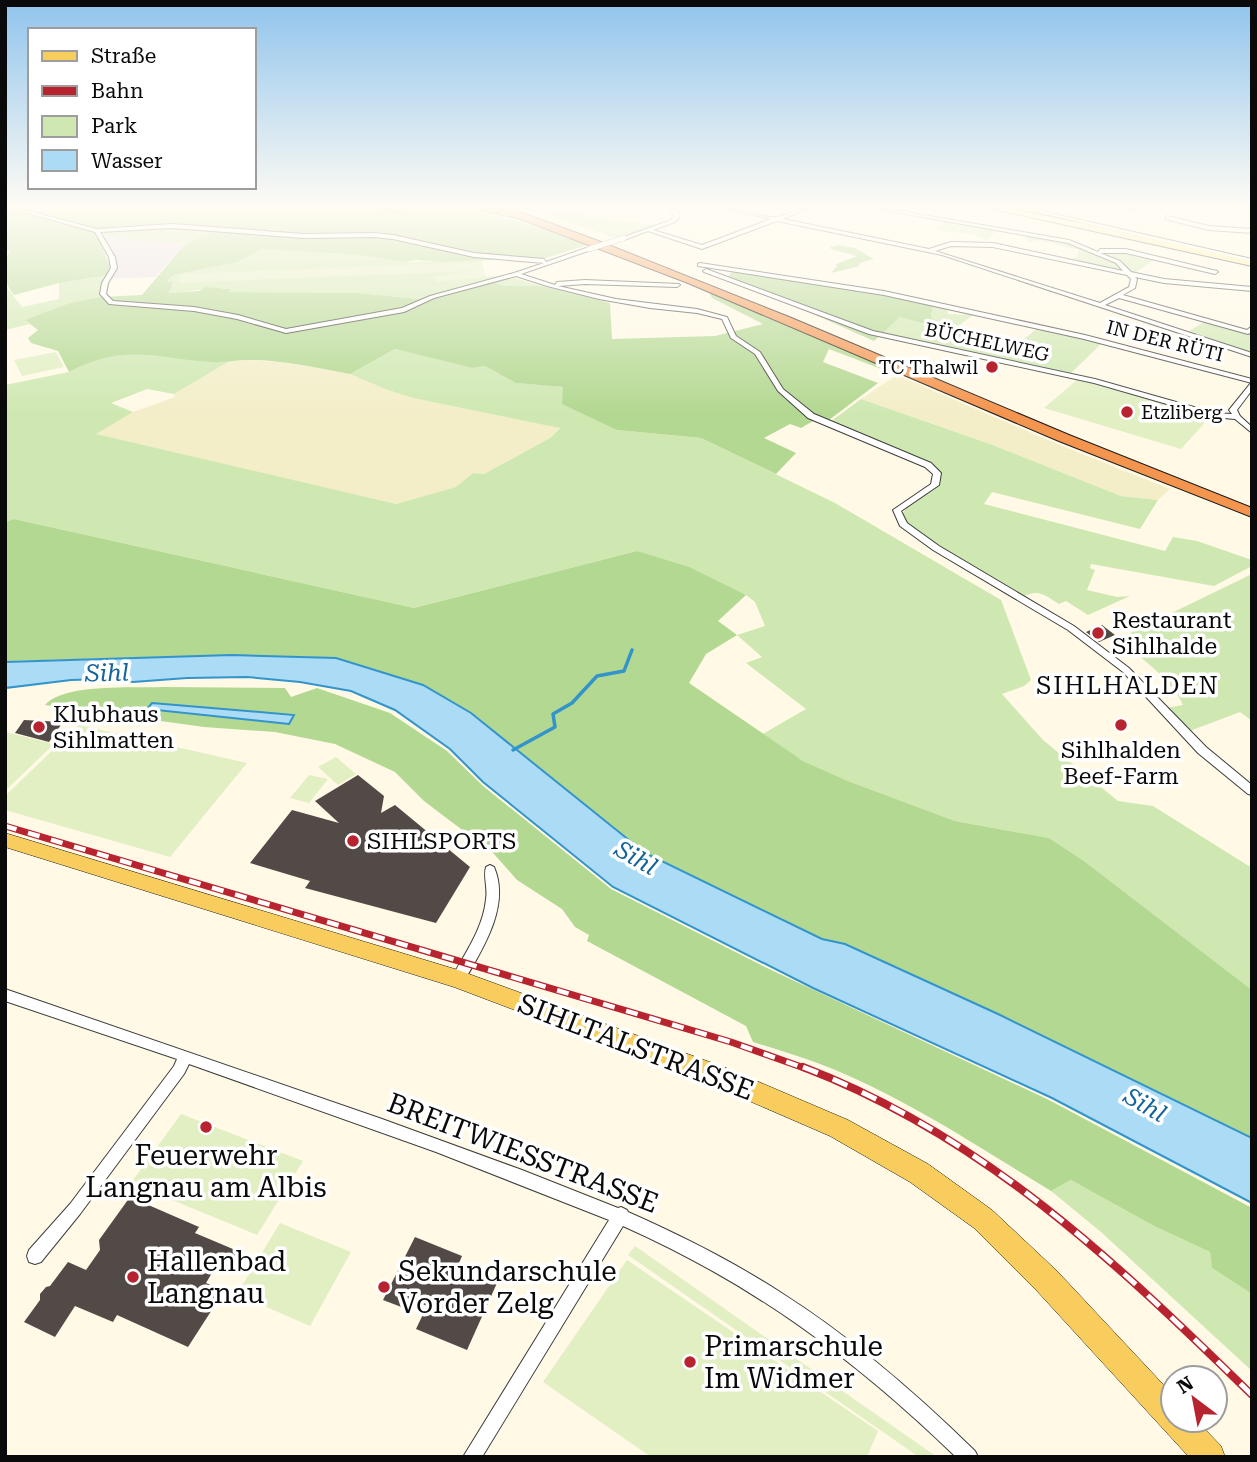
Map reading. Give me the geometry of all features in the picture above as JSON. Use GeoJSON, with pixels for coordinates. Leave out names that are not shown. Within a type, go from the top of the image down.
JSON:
{"type":"FeatureCollection","features":[{"type":"Feature","properties":{"kind":"highway"},"geometry":{"type":"LineString","coordinates":[[686,277],[1067,440],[1252,513]]}},
{"type":"Feature","properties":{"kind":"highway"},"geometry":{"type":"LineString","coordinates":[[703,277],[1073,433],[1252,502]]}},
{"type":"Feature","properties":{"kind":"main road","name":"SIHLTALSTRASSE"},"geometry":{"type":"LineString","coordinates":[[5,840],[458,979],[779,1101],[839,1128],[919,1173],[983,1219],[1047,1281],[1159,1401]]}},
{"type":"Feature","properties":{"kind":"main road","name":"SIHLTALSTRASSE"},"geometry":{"type":"LineString","coordinates":[[1189,1434],[1210,1457]]}},
{"type":"Feature","properties":{"kind":"street"},"geometry":{"type":"LineString","coordinates":[[108,277],[103,294],[111,303],[194,309],[238,317],[286,331],[404,310],[432,297],[504,277]]}},
{"type":"Feature","properties":{"kind":"street"},"geometry":{"type":"LineString","coordinates":[[525,277],[548,286],[652,306],[704,310],[725,318],[733,337],[758,353],[780,390],[796,406],[811,416],[928,465],[937,473],[935,485],[897,510],[903,524],[936,548],[1071,628],[1126,670],[1202,750],[1252,791]]}},
{"type":"Feature","properties":{"kind":"street","name":"BÜCHELWEG"},"geometry":{"type":"LineString","coordinates":[[724,277],[871,333],[1095,381],[1214,415],[1237,418]]}},
{"type":"Feature","properties":{"kind":"street","name":"IN DER RÜTI"},"geometry":{"type":"LineString","coordinates":[[788,277],[844,285],[1085,337],[1252,383]]}},
{"type":"Feature","properties":{"kind":"street"},"geometry":{"type":"LineString","coordinates":[[1015,277],[1252,355]]}},
{"type":"Feature","properties":{"kind":"street"},"geometry":{"type":"LineString","coordinates":[[1101,305],[1133,286],[1132,277]]}},
{"type":"Feature","properties":{"kind":"street"},"geometry":{"type":"LineString","coordinates":[[1145,277],[1175,283],[1252,289]]}},
{"type":"Feature","properties":{"kind":"street"},"geometry":{"type":"LineString","coordinates":[[548,286],[585,282],[677,285]]}},
{"type":"Feature","properties":{"kind":"street"},"geometry":{"type":"LineString","coordinates":[[1119,296],[1248,332],[1252,328]]}},
{"type":"Feature","properties":{"kind":"street"},"geometry":{"type":"LineString","coordinates":[[1252,383],[1233,407],[1237,418],[1252,431]]}},
{"type":"Feature","properties":{"kind":"street"},"geometry":{"type":"LineString","coordinates":[[458,979],[494,900],[495,884],[491,870]]}},
{"type":"Feature","properties":{"kind":"street","name":"BREITWIESSTRASSE"},"geometry":{"type":"LineString","coordinates":[[5,995],[321,1103],[621,1216],[721,1266],[790,1309],[846,1348],[914,1403],[969,1457]]}},
{"type":"Feature","properties":{"kind":"street"},"geometry":{"type":"LineString","coordinates":[[35,1256],[75,1209],[179,1070],[185,1057]]}},
{"type":"Feature","properties":{"kind":"street"},"geometry":{"type":"LineString","coordinates":[[471,1457],[621,1216]]}},
{"type":"Feature","properties":{"kind":"shaded area"},"geometry":{"type":"Polygon","coordinates":[[[110,277],[150,277],[110,279],[110,277]]]}},
{"type":"Feature","properties":{"kind":"shaded area"},"geometry":{"type":"Polygon","coordinates":[[[230,361],[292,363],[350,374],[413,398],[560,427],[550,438],[484,474],[473,473],[457,487],[396,504],[95,434],[133,412],[175,397],[174,394],[230,361]]]}},
{"type":"Feature","properties":{"kind":"shaded area"},"geometry":{"type":"Polygon","coordinates":[[[897,375],[1170,489],[1158,500],[1121,496],[990,444],[861,399],[897,375]]]}},
{"type":"Feature","properties":{"kind":"green space"},"geometry":{"type":"Polygon","coordinates":[[[5,277],[94,277],[14,295],[5,277]]]}},
{"type":"Feature","properties":{"kind":"green space"},"geometry":{"type":"Polygon","coordinates":[[[109,277],[107,294],[110,297],[70,303],[25,321],[30,324],[5,330],[5,285],[22,307],[59,299],[59,283],[109,277]]]}},
{"type":"Feature","properties":{"kind":"green space"},"geometry":{"type":"Polygon","coordinates":[[[157,277],[171,277],[167,281],[173,283],[168,293],[199,291],[206,287],[230,289],[229,292],[359,293],[428,300],[493,282],[505,286],[541,286],[610,303],[612,339],[715,336],[763,324],[712,298],[709,292],[901,374],[897,375],[829,349],[823,362],[878,383],[825,423],[815,420],[801,428],[790,424],[764,438],[796,453],[776,474],[701,438],[617,430],[562,404],[563,387],[516,383],[485,366],[472,368],[395,349],[350,374],[274,361],[211,362],[139,355],[106,358],[69,372],[58,351],[31,343],[28,338],[38,330],[25,320],[70,303],[101,297],[142,295],[157,277]]]}},
{"type":"Feature","properties":{"kind":"green space"},"geometry":{"type":"Polygon","coordinates":[[[172,277],[512,277],[541,286],[505,286],[493,282],[428,300],[359,293],[228,292],[230,289],[167,293],[167,282],[172,277]]]}},
{"type":"Feature","properties":{"kind":"green space"},"geometry":{"type":"Polygon","coordinates":[[[180,277],[319,277],[177,283],[180,277]]]}},
{"type":"Feature","properties":{"kind":"green space"},"geometry":{"type":"Polygon","coordinates":[[[434,277],[484,277],[436,282],[434,277]]]}},
{"type":"Feature","properties":{"kind":"green space"},"geometry":{"type":"Polygon","coordinates":[[[731,277],[775,277],[933,305],[931,317],[941,324],[928,325],[900,317],[874,341],[731,277]]]}},
{"type":"Feature","properties":{"kind":"green space"},"geometry":{"type":"Polygon","coordinates":[[[933,305],[947,309],[948,314],[973,315],[953,330],[1009,351],[1038,328],[1102,343],[1070,374],[881,334],[900,317],[927,325],[940,323],[931,317],[933,305]]]}},
{"type":"Feature","properties":{"kind":"green space"},"geometry":{"type":"Polygon","coordinates":[[[1206,321],[1252,332],[1252,348],[1249,349],[1251,352],[1189,331],[1206,321]]]}},
{"type":"Feature","properties":{"kind":"green space"},"geometry":{"type":"Polygon","coordinates":[[[395,349],[472,368],[485,366],[517,383],[564,387],[617,430],[701,438],[835,503],[1001,600],[1031,680],[1024,686],[1002,694],[1043,740],[1118,801],[1153,806],[1252,868],[1252,990],[1084,861],[1049,838],[955,821],[848,781],[803,761],[761,735],[806,709],[746,663],[762,657],[737,635],[765,626],[755,602],[746,595],[637,551],[414,608],[14,519],[5,522],[5,385],[69,372],[93,359],[151,353],[213,362],[230,361],[174,394],[147,389],[111,403],[133,412],[96,434],[396,504],[456,487],[473,473],[484,474],[550,438],[560,428],[413,398],[350,374],[395,349]]]}},
{"type":"Feature","properties":{"kind":"green space"},"geometry":{"type":"Polygon","coordinates":[[[56,352],[64,367],[22,376],[14,360],[56,352]]]}},
{"type":"Feature","properties":{"kind":"green space","name":"Etzliberg"},"geometry":{"type":"Polygon","coordinates":[[[1078,379],[1210,417],[1181,449],[1044,408],[1078,379]]]}},
{"type":"Feature","properties":{"kind":"green space"},"geometry":{"type":"Polygon","coordinates":[[[861,399],[990,444],[1121,496],[1158,500],[1140,529],[992,492],[984,504],[1165,551],[1173,537],[1197,541],[1252,560],[1252,566],[1214,586],[1091,564],[1090,568],[1095,570],[1087,590],[1117,597],[1130,596],[1088,615],[1066,601],[1059,604],[1042,594],[1033,593],[1023,597],[912,529],[901,516],[909,504],[937,486],[940,475],[937,470],[830,422],[861,399]]]}},
{"type":"Feature","properties":{"kind":"green space"},"geometry":{"type":"Polygon","coordinates":[[[14,519],[414,608],[637,551],[689,567],[746,595],[718,621],[737,635],[706,654],[689,683],[803,761],[848,781],[955,821],[1049,838],[1084,861],[1252,990],[1252,1138],[998,1014],[845,944],[822,939],[645,853],[471,713],[423,685],[336,658],[232,655],[5,661],[5,522],[14,519]]]}},
{"type":"Feature","properties":{"kind":"green space"},"geometry":{"type":"Polygon","coordinates":[[[1252,574],[1252,721],[1240,712],[1187,732],[1166,708],[1183,705],[1178,695],[1154,669],[1118,639],[1252,574]]]}},
{"type":"Feature","properties":{"kind":"green space"},"geometry":{"type":"Polygon","coordinates":[[[118,687],[285,688],[291,697],[317,688],[390,713],[447,751],[483,786],[611,889],[769,969],[1049,1100],[1252,1208],[1252,1294],[1212,1268],[1210,1252],[1154,1226],[1071,1180],[1051,1191],[938,1122],[880,1091],[820,1064],[753,1042],[746,1026],[587,941],[589,935],[575,927],[562,909],[517,880],[494,854],[424,801],[395,772],[335,744],[275,732],[204,727],[45,705],[67,693],[118,687]]]}},
{"type":"Feature","properties":{"kind":"green space"},"geometry":{"type":"Polygon","coordinates":[[[79,725],[247,763],[170,857],[5,810],[5,796],[79,725]]]}},
{"type":"Feature","properties":{"kind":"green space"},"geometry":{"type":"Polygon","coordinates":[[[5,732],[54,744],[5,791],[5,732]]]}},
{"type":"Feature","properties":{"kind":"green space"},"geometry":{"type":"Polygon","coordinates":[[[336,757],[356,774],[338,785],[318,767],[336,757]]]}},
{"type":"Feature","properties":{"kind":"green space"},"geometry":{"type":"Polygon","coordinates":[[[309,775],[328,779],[309,803],[290,798],[309,775]]]}},
{"type":"Feature","properties":{"kind":"green space"},"geometry":{"type":"Polygon","coordinates":[[[181,1114],[303,1161],[257,1235],[131,1183],[181,1114]]]}},
{"type":"Feature","properties":{"kind":"green space"},"geometry":{"type":"Polygon","coordinates":[[[1071,1180],[1154,1226],[1210,1252],[1212,1268],[1252,1294],[1252,1371],[1101,1232],[1051,1191],[1071,1180]]]}},
{"type":"Feature","properties":{"kind":"green space"},"geometry":{"type":"Polygon","coordinates":[[[280,1223],[351,1252],[310,1326],[237,1294],[280,1223]]]}},
{"type":"Feature","properties":{"kind":"green space"},"geometry":{"type":"Polygon","coordinates":[[[635,1246],[937,1457],[919,1457],[628,1255],[635,1246]]]}},
{"type":"Feature","properties":{"kind":"green space","name":"Primarschule Im Widmer"},"geometry":{"type":"Polygon","coordinates":[[[627,1260],[878,1431],[867,1457],[651,1457],[543,1382],[627,1260]]]}},
{"type":"Feature","properties":{"kind":"water","name":"Sihl"},"geometry":{"type":"Polygon","coordinates":[[[232,655],[336,658],[423,685],[471,713],[645,853],[822,939],[845,944],[998,1014],[1252,1138],[1252,1203],[1052,1098],[813,988],[613,887],[483,782],[450,749],[395,710],[351,691],[300,682],[247,677],[133,682],[71,680],[5,688],[5,662],[232,655]]]}},
{"type":"Feature","properties":{"kind":"water"},"geometry":{"type":"Polygon","coordinates":[[[152,703],[294,715],[289,724],[147,709],[152,703]]]}},
{"type":"Feature","properties":{"kind":"building","name":"Restaurant Sihlhalde"},"geometry":{"type":"Polygon","coordinates":[[[1102,625],[1115,635],[1099,642],[1086,632],[1102,625]]]}},
{"type":"Feature","properties":{"kind":"building","name":"Klubhaus Sihlmatten"},"geometry":{"type":"Polygon","coordinates":[[[24,720],[63,722],[49,742],[15,733],[24,720]]]}},
{"type":"Feature","properties":{"kind":"building","name":"SIHLSPORTS"},"geometry":{"type":"Polygon","coordinates":[[[358,775],[384,796],[381,813],[395,805],[470,867],[436,923],[305,888],[310,881],[250,863],[292,810],[339,823],[315,801],[358,775]]]}},
{"type":"Feature","properties":{"kind":"building","name":"Hallenbad Langnau"},"geometry":{"type":"Polygon","coordinates":[[[130,1197],[199,1227],[195,1233],[240,1252],[228,1271],[216,1266],[206,1283],[224,1291],[188,1347],[117,1315],[113,1322],[75,1306],[55,1337],[24,1322],[40,1300],[40,1294],[50,1286],[68,1262],[86,1270],[100,1250],[99,1240],[130,1197]]]}},
{"type":"Feature","properties":{"kind":"building"},"geometry":{"type":"Polygon","coordinates":[[[415,1237],[462,1256],[453,1277],[471,1284],[475,1274],[497,1283],[467,1350],[416,1329],[427,1306],[409,1298],[404,1308],[383,1300],[415,1237]]]}},
{"type":"Feature","properties":{"kind":"waterway"},"geometry":{"type":"LineString","coordinates":[[513,750],[555,727],[553,714],[572,703],[597,676],[624,671],[632,650]]}},
{"type":"Feature","properties":{"kind":"railway"},"geometry":{"type":"LineString","coordinates":[[5,826],[731,1042],[807,1069]]}},
{"type":"Feature","properties":{"kind":"railway"},"geometry":{"type":"LineString","coordinates":[[803,1067],[869,1095],[989,1166],[1098,1251],[1252,1395]]}},
{"type":"Feature","properties":{"kind":"place","name":"TC Thalwil"},"geometry":{"type":"Point","coordinates":[992,367]}},
{"type":"Feature","properties":{"kind":"place","name":"Etzliberg"},"geometry":{"type":"Point","coordinates":[1127,412]}},
{"type":"Feature","properties":{"kind":"place","name":"Restaurant Sihlhalde"},"geometry":{"type":"Point","coordinates":[1098,633]}},
{"type":"Feature","properties":{"kind":"place","name":"Sihlhalden Beef-Farm"},"geometry":{"type":"Point","coordinates":[1121,725]}},
{"type":"Feature","properties":{"kind":"place","name":"Klubhaus Sihlmatten"},"geometry":{"type":"Point","coordinates":[39,727]}},
{"type":"Feature","properties":{"kind":"place","name":"SIHLSPORTS"},"geometry":{"type":"Point","coordinates":[353,841]}},
{"type":"Feature","properties":{"kind":"place","name":"Feuerwehr Langnau am Albis"},"geometry":{"type":"Point","coordinates":[206,1127]}},
{"type":"Feature","properties":{"kind":"place","name":"Hallenbad Langnau"},"geometry":{"type":"Point","coordinates":[133,1277]}},
{"type":"Feature","properties":{"kind":"place","name":"Sekundarschule Vorder Zelg"},"geometry":{"type":"Point","coordinates":[384,1287]}},
{"type":"Feature","properties":{"kind":"place","name":"Primarschule Im Widmer"},"geometry":{"type":"Point","coordinates":[690,1362]}},
{"type":"Feature","properties":{"kind":"district","name":"SIHLHALDEN"},"geometry":{"type":"Point","coordinates":[1128,686]}}]}
